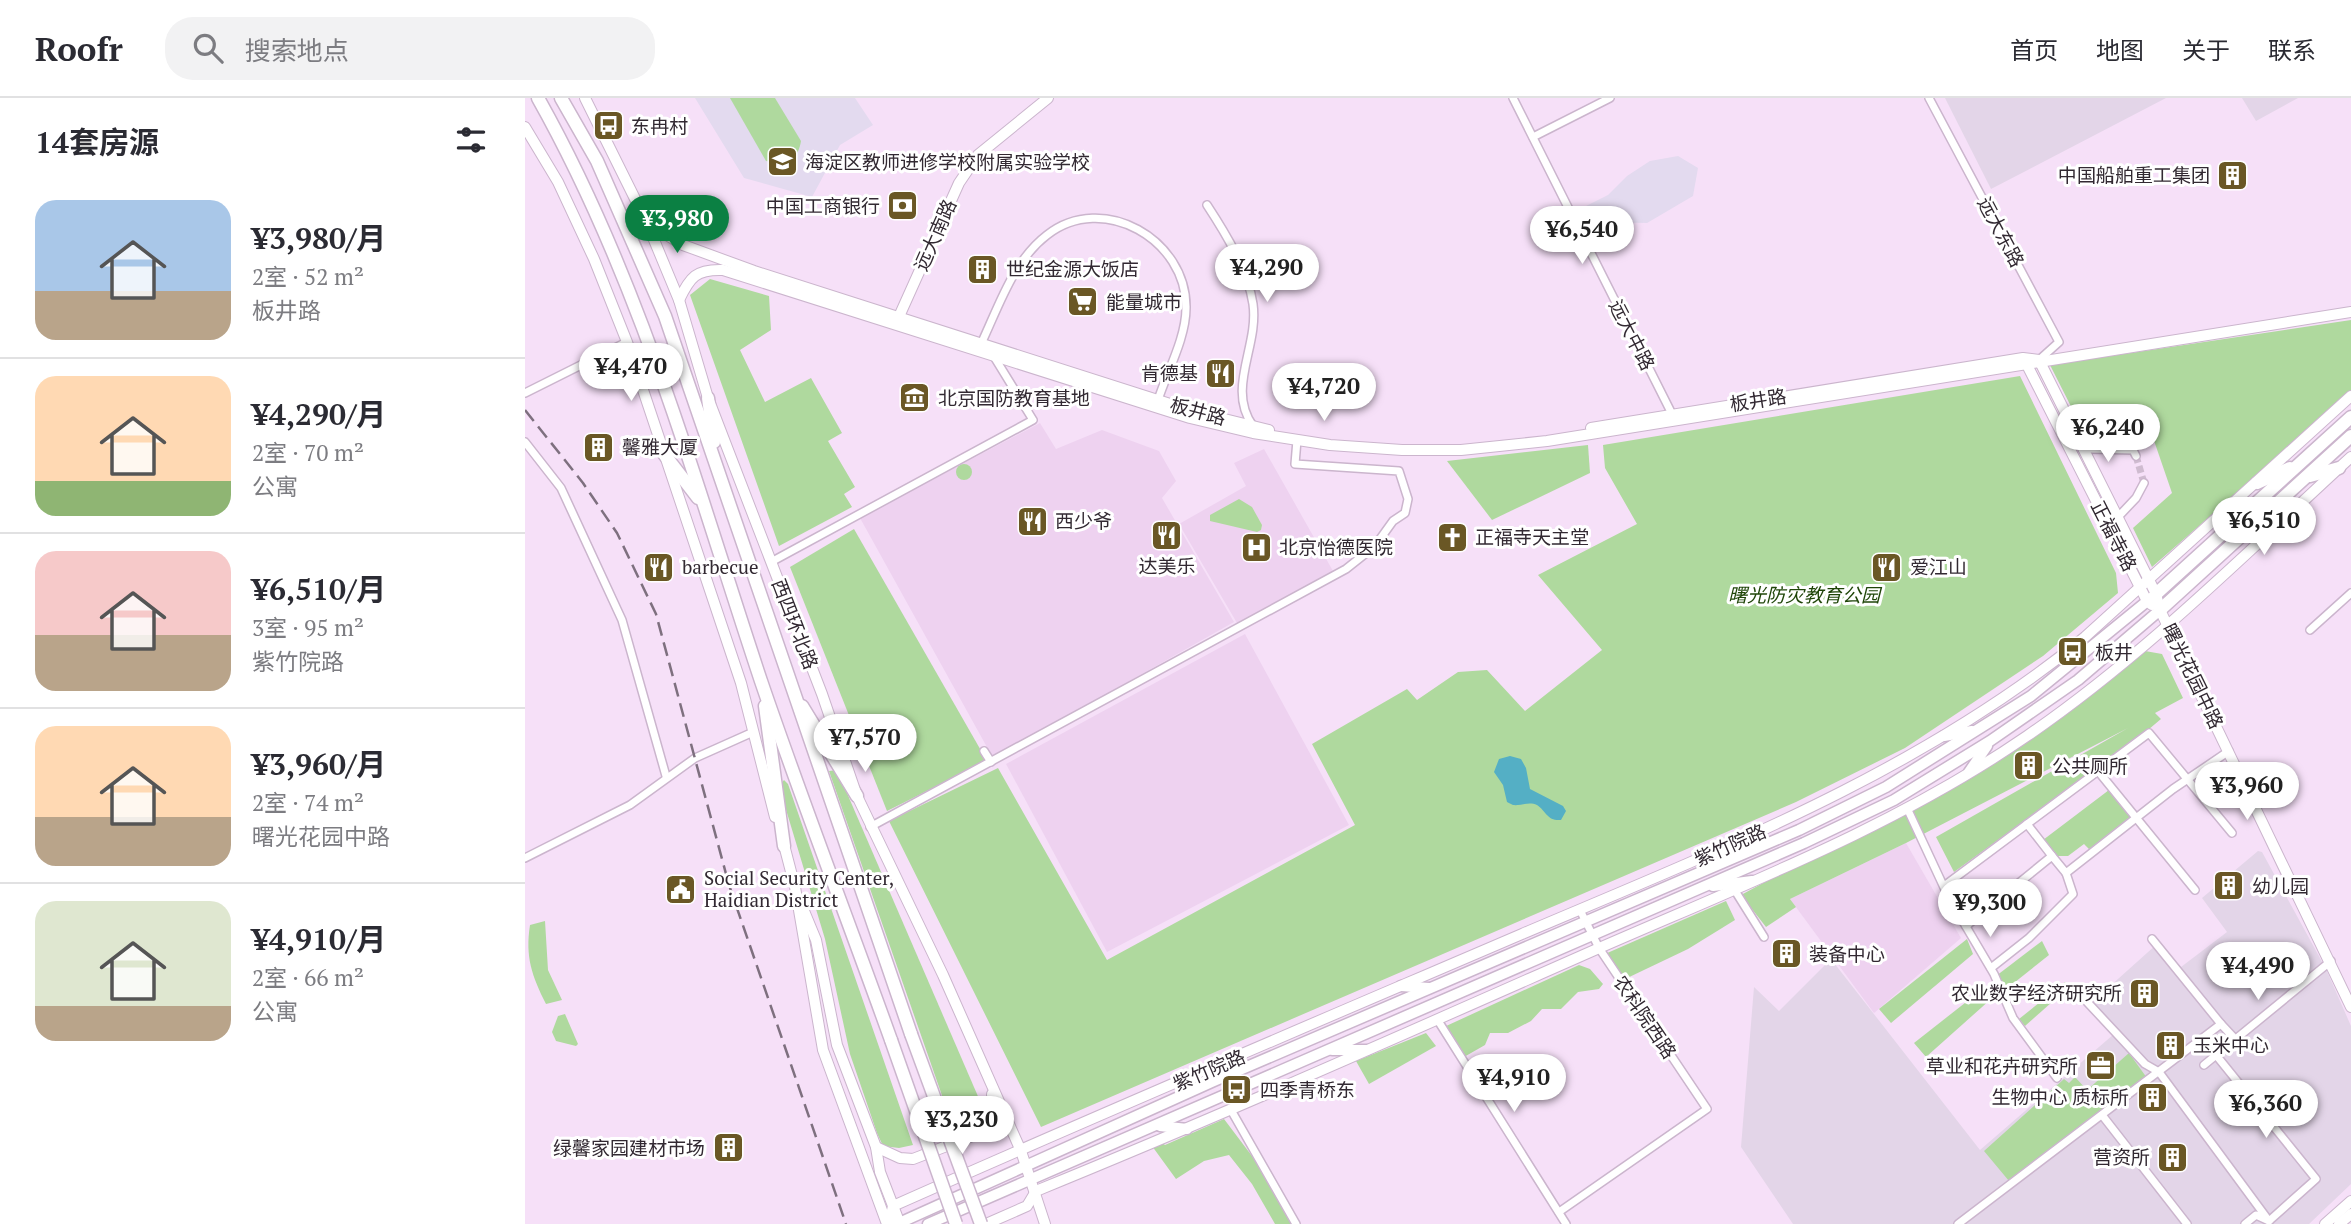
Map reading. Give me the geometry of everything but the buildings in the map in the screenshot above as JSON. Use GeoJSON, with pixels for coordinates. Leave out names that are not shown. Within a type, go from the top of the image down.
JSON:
{"type":"FeatureCollection","features":[{"type":"Feature","properties":{"kind":"highway"},"geometry":{"type":"LineString","coordinates":[[538,98],[578,168],[646,331],[762,681],[956,1224]]}},
{"type":"Feature","properties":{"kind":"highway","name":"西四环北路"},"geometry":{"type":"LineString","coordinates":[[561,98],[597,161],[665,316],[911,1034],[983,1224]]}},
{"type":"Feature","properties":{"kind":"highway"},"geometry":{"type":"LineString","coordinates":[[708,398],[719,473]]}},
{"type":"Feature","properties":{"kind":"highway","name":"紫竹院路"},"geometry":{"type":"LineString","coordinates":[[2152,598],[2351,417]]}},
{"type":"Feature","properties":{"kind":"highway","name":"紫竹院路"},"geometry":{"type":"LineString","coordinates":[[2160,610],[2351,436]]}},
{"type":"Feature","properties":{"kind":"highway"},"geometry":{"type":"LineString","coordinates":[[664,454],[705,507]]}},
{"type":"Feature","properties":{"kind":"highway"},"geometry":{"type":"LineString","coordinates":[[2256,483],[2300,463]]}},
{"type":"Feature","properties":{"kind":"highway"},"geometry":{"type":"LineString","coordinates":[[2307,477],[2339,468]]}},
{"type":"Feature","properties":{"kind":"highway"},"geometry":{"type":"LineString","coordinates":[[762,681],[784,846]]}},
{"type":"Feature","properties":{"kind":"highway"},"geometry":{"type":"LineString","coordinates":[[789,684],[857,796]]}},
{"type":"Feature","properties":{"kind":"main road","name":"紫竹院路"},"geometry":{"type":"LineString","coordinates":[[895,1224],[1800,830],[1886,786],[1981,729],[2031,696],[2152,598]]}},
{"type":"Feature","properties":{"kind":"main road","name":"紫竹院路"},"geometry":{"type":"LineString","coordinates":[[928,1224],[1700,888],[1894,800],[1990,741],[2078,680],[2160,610]]}},
{"type":"Feature","properties":{"kind":"main road"},"geometry":{"type":"LineString","coordinates":[[1944,736],[1981,729]]}},
{"type":"Feature","properties":{"kind":"main road"},"geometry":{"type":"LineString","coordinates":[[1969,772],[1990,741]]}},
{"type":"Feature","properties":{"kind":"main road"},"geometry":{"type":"LineString","coordinates":[[1700,888],[1752,881]]}},
{"type":"Feature","properties":{"kind":"main road"},"geometry":{"type":"LineString","coordinates":[[1401,986],[1432,989]]}},
{"type":"Feature","properties":{"kind":"main road"},"geometry":{"type":"LineString","coordinates":[[1329,1049],[1367,1050]]}},
{"type":"Feature","properties":{"kind":"main road"},"geometry":{"type":"LineString","coordinates":[[1157,1125],[1187,1129]]}},
{"type":"Feature","properties":{"kind":"street","name":"西四环北路"},"geometry":{"type":"LineString","coordinates":[[585,98],[647,223],[679,300],[708,398],[822,694],[857,796],[943,975],[1021,1151],[1045,1224]]}},
{"type":"Feature","properties":{"kind":"street","name":"远大南路"},"geometry":{"type":"LineString","coordinates":[[897,321],[959,183],[978,155],[1048,98]]}},
{"type":"Feature","properties":{"kind":"street","name":"远大中路"},"geometry":{"type":"LineString","coordinates":[[1513,98],[1674,418]]}},
{"type":"Feature","properties":{"kind":"street"},"geometry":{"type":"LineString","coordinates":[[1533,137],[1611,98]]}},
{"type":"Feature","properties":{"kind":"street","name":"远大东路"},"geometry":{"type":"LineString","coordinates":[[1929,98],[2059,342],[2039,360]]}},
{"type":"Feature","properties":{"kind":"street"},"geometry":{"type":"LineString","coordinates":[[525,127],[558,182],[594,259],[627,342],[741,682],[751,733],[795,887],[823,1050],[895,1224]]}},
{"type":"Feature","properties":{"kind":"street"},"geometry":{"type":"LineString","coordinates":[[1207,205],[1223,231],[1252,303],[1252,345],[1241,383],[1242,404],[1253,426]]}},
{"type":"Feature","properties":{"kind":"street"},"geometry":{"type":"LineString","coordinates":[[988,349],[1012,278],[1045,236],[1070,223],[1087,219],[1123,222],[1156,238],[1175,267],[1183,289],[1185,322],[1158,400]]}},
{"type":"Feature","properties":{"kind":"street","name":"板井路"},"geometry":{"type":"LineString","coordinates":[[647,223],[683,245],[897,321],[1253,426],[1331,439],[1402,444],[1527,438],[1674,418],[2039,360]]}},
{"type":"Feature","properties":{"kind":"street"},"geometry":{"type":"LineString","coordinates":[[679,300],[689,279],[708,270],[723,270],[988,349],[1190,418],[1297,440],[1402,450],[1461,450],[1547,441],[1674,418]]}},
{"type":"Feature","properties":{"kind":"street"},"geometry":{"type":"LineString","coordinates":[[2039,360],[2351,312]]}},
{"type":"Feature","properties":{"kind":"street"},"geometry":{"type":"LineString","coordinates":[[525,393],[627,342]]}},
{"type":"Feature","properties":{"kind":"street"},"geometry":{"type":"LineString","coordinates":[[771,562],[1033,420],[988,349]]}},
{"type":"Feature","properties":{"kind":"street","name":"正福寺路"},"geometry":{"type":"LineString","coordinates":[[2039,360],[2150,581],[2152,598]]}},
{"type":"Feature","properties":{"kind":"street","name":"正福寺路"},"geometry":{"type":"LineString","coordinates":[[2025,362],[2141,589],[2152,598]]}},
{"type":"Feature","properties":{"kind":"street","name":"紫竹院路"},"geometry":{"type":"LineString","coordinates":[[893,1206],[1833,798],[1944,736],[2053,663],[2150,581],[2351,396]]}},
{"type":"Feature","properties":{"kind":"street"},"geometry":{"type":"LineString","coordinates":[[870,827],[1346,569],[1375,546],[1393,521],[1405,513],[1408,499],[1399,471],[1295,464],[1297,440]]}},
{"type":"Feature","properties":{"kind":"street"},"geometry":{"type":"LineString","coordinates":[[525,442],[561,488],[622,620],[666,776]]}},
{"type":"Feature","properties":{"kind":"street"},"geometry":{"type":"LineString","coordinates":[[2082,445],[2090,449],[2133,450],[2136,456]]}},
{"type":"Feature","properties":{"kind":"street"},"geometry":{"type":"LineString","coordinates":[[983,1224],[1027,1206],[1036,1191],[1231,1110],[1837,844],[1907,808],[1969,772],[2077,700],[2169,625],[2351,457]]}},
{"type":"Feature","properties":{"kind":"street"},"geometry":{"type":"LineString","coordinates":[[2118,517],[2136,498],[2144,483]]}},
{"type":"Feature","properties":{"kind":"street"},"geometry":{"type":"LineString","coordinates":[[2310,630],[2351,593]]}},
{"type":"Feature","properties":{"kind":"street","name":"曙光花园中路"},"geometry":{"type":"LineString","coordinates":[[2152,598],[2169,625],[2351,1007]]}},
{"type":"Feature","properties":{"kind":"street"},"geometry":{"type":"LineString","coordinates":[[526,855],[630,805],[666,776],[695,758],[751,733]]}},
{"type":"Feature","properties":{"kind":"street"},"geometry":{"type":"LineString","coordinates":[[1944,886],[2149,733],[2232,833]]}},
{"type":"Feature","properties":{"kind":"street"},"geometry":{"type":"LineString","coordinates":[[984,751],[991,762]]}},
{"type":"Feature","properties":{"kind":"street"},"geometry":{"type":"LineString","coordinates":[[2066,873],[2188,779],[2229,751]]}},
{"type":"Feature","properties":{"kind":"street"},"geometry":{"type":"LineString","coordinates":[[2098,771],[2195,890]]}},
{"type":"Feature","properties":{"kind":"street"},"geometry":{"type":"LineString","coordinates":[[1907,808],[1944,886],[1991,968],[2013,1018],[2057,1078]]}},
{"type":"Feature","properties":{"kind":"street"},"geometry":{"type":"LineString","coordinates":[[1991,968],[2029,938],[2073,894],[2066,873],[2027,824]]}},
{"type":"Feature","properties":{"kind":"street"},"geometry":{"type":"LineString","coordinates":[[1966,926],[2052,856]]}},
{"type":"Feature","properties":{"kind":"street"},"geometry":{"type":"LineString","coordinates":[[795,887],[816,940],[837,1045],[876,1147],[880,1172],[893,1206],[895,1224]]}},
{"type":"Feature","properties":{"kind":"street"},"geometry":{"type":"LineString","coordinates":[[1734,889],[1764,937]]}},
{"type":"Feature","properties":{"kind":"street","name":"农科院西路"},"geometry":{"type":"LineString","coordinates":[[1559,1212],[1707,1109],[1599,948],[1580,910]]}},
{"type":"Feature","properties":{"kind":"street"},"geometry":{"type":"LineString","coordinates":[[2152,939],[2235,1040]]}},
{"type":"Feature","properties":{"kind":"street"},"geometry":{"type":"LineString","coordinates":[[2204,1065],[2331,961]]}},
{"type":"Feature","properties":{"kind":"street"},"geometry":{"type":"LineString","coordinates":[[2075,989],[2145,1064],[2159,1072],[2269,1222]]}},
{"type":"Feature","properties":{"kind":"street"},"geometry":{"type":"LineString","coordinates":[[1437,1019],[1566,1224]]}},
{"type":"Feature","properties":{"kind":"street"},"geometry":{"type":"LineString","coordinates":[[1958,1224],[2221,1024]]}},
{"type":"Feature","properties":{"kind":"street"},"geometry":{"type":"LineString","coordinates":[[2216,1055],[2316,1179],[2269,1222]]}},
{"type":"Feature","properties":{"kind":"street"},"geometry":{"type":"LineString","coordinates":[[876,1147],[900,1157],[913,1158],[988,1130],[993,1116],[991,1086]]}},
{"type":"Feature","properties":{"kind":"street"},"geometry":{"type":"LineString","coordinates":[[1231,1110],[1296,1224]]}},
{"type":"Feature","properties":{"kind":"street"},"geometry":{"type":"LineString","coordinates":[[2102,1115],[2187,1224]]}},
{"type":"Feature","properties":{"kind":"street"},"geometry":{"type":"LineString","coordinates":[[857,1137],[880,1172]]}},
{"type":"Feature","properties":{"kind":"street"},"geometry":{"type":"LineString","coordinates":[[2325,1224],[2351,1201]]}},
{"type":"Feature","properties":{"kind":"street"},"geometry":{"type":"LineString","coordinates":[[2339,1224],[2351,1214]]}},
{"type":"Feature","properties":{"kind":"street"},"geometry":{"type":"LineString","coordinates":[[2245,1224],[2256,1215],[2269,1222]]}},
{"type":"Feature","properties":{"kind":"shaded area","name":"海淀区教师进修学校附属实验学校"},"geometry":{"type":"Polygon","coordinates":[[[695,98],[855,98],[873,125],[840,145],[812,197],[744,178],[695,98]]]}},
{"type":"Feature","properties":{"kind":"shaded area"},"geometry":{"type":"Polygon","coordinates":[[[1945,98],[2166,98],[1991,189],[1945,98]]]}},
{"type":"Feature","properties":{"kind":"shaded area"},"geometry":{"type":"Polygon","coordinates":[[[2242,98],[2298,98],[2256,121],[2242,98]]]}},
{"type":"Feature","properties":{"kind":"shaded area"},"geometry":{"type":"Polygon","coordinates":[[[1678,156],[1698,168],[1693,196],[1647,223],[1602,222],[1588,229],[1580,209],[1608,195],[1627,176],[1650,161],[1678,156]]]}},
{"type":"Feature","properties":{"kind":"shaded area"},"geometry":{"type":"Polygon","coordinates":[[[1040,423],[1056,449],[1102,430],[1159,451],[1176,481],[1162,498],[1234,622],[993,758],[860,518],[1040,423]]]}},
{"type":"Feature","properties":{"kind":"shaded area","name":"北京怡德医院"},"geometry":{"type":"Polygon","coordinates":[[[1264,449],[1333,571],[1237,623],[1179,524],[1246,486],[1234,463],[1264,449]]]}},
{"type":"Feature","properties":{"kind":"shaded area"},"geometry":{"type":"Polygon","coordinates":[[[1245,634],[1349,825],[1107,952],[1006,764],[1245,634]]]}},
{"type":"Feature","properties":{"kind":"shaded area"},"geometry":{"type":"Polygon","coordinates":[[[1906,843],[1961,938],[1874,1013],[1790,899],[1906,843]]]}},
{"type":"Feature","properties":{"kind":"shaded area"},"geometry":{"type":"Polygon","coordinates":[[[2258,851],[2262,852],[2326,969],[2351,1026],[2351,1184],[2309,1224],[1793,1224],[1741,1147],[1754,987],[1779,1011],[1831,959],[1980,1150],[2114,1034],[2089,1005],[2157,944],[2181,967],[2227,932],[2202,898],[2258,851]]]}},
{"type":"Feature","properties":{"kind":"green space"},"geometry":{"type":"Polygon","coordinates":[[[730,98],[775,98],[801,141],[797,153],[784,162],[766,161],[730,98]]]}},
{"type":"Feature","properties":{"kind":"green space"},"geometry":{"type":"Polygon","coordinates":[[[710,279],[769,296],[771,330],[740,350],[765,402],[811,378],[842,433],[828,441],[855,487],[844,494],[852,507],[779,546],[690,295],[710,279]]]}},
{"type":"Feature","properties":{"kind":"green space"},"geometry":{"type":"Polygon","coordinates":[[[2351,320],[2351,393],[2152,567],[2133,528],[2172,493],[2150,429],[2086,436],[2050,365],[2351,320]]]}},
{"type":"Feature","properties":{"kind":"green space","name":"曙光防灾教育公园"},"geometry":{"type":"Polygon","coordinates":[[[2020,376],[2116,573],[2118,593],[2043,656],[1905,748],[1796,802],[1041,1127],[889,821],[998,768],[1107,960],[1355,825],[1312,744],[1407,689],[1417,700],[1458,672],[1487,670],[1525,711],[1602,650],[1538,575],[1637,524],[1605,468],[1603,445],[2020,376]]]}},
{"type":"Feature","properties":{"kind":"green space"},"geometry":{"type":"Polygon","coordinates":[[[1588,445],[1590,473],[1492,520],[1447,461],[1588,445]]]}},
{"type":"Feature","properties":{"kind":"green space"},"geometry":{"type":"Polygon","coordinates":[[[961,464],[967,464],[972,472],[970,478],[961,480],[956,475],[956,469],[961,464]]]}},
{"type":"Feature","properties":{"kind":"green space"},"geometry":{"type":"Polygon","coordinates":[[[1239,499],[1252,507],[1262,525],[1261,530],[1257,532],[1210,521],[1210,515],[1239,499]]]}},
{"type":"Feature","properties":{"kind":"green space"},"geometry":{"type":"Polygon","coordinates":[[[854,529],[987,761],[887,811],[790,567],[854,529]]]}},
{"type":"Feature","properties":{"kind":"green space"},"geometry":{"type":"Polygon","coordinates":[[[2145,651],[2162,654],[2183,698],[2155,713],[2161,719],[2136,740],[1954,872],[1936,837],[2128,728],[1906,843],[1790,899],[1796,907],[1766,927],[1741,895],[2023,743],[2145,651]]]}},
{"type":"Feature","properties":{"kind":"green space"},"geometry":{"type":"Polygon","coordinates":[[[837,770],[980,1101],[982,1112],[977,1120],[954,1130],[829,771],[837,770]]]}},
{"type":"Feature","properties":{"kind":"green space"},"geometry":{"type":"Polygon","coordinates":[[[784,780],[788,784],[913,1145],[899,1148],[883,1146],[877,1133],[850,1054],[825,939],[784,803],[780,785],[784,780]]]}},
{"type":"Feature","properties":{"kind":"green space"},"geometry":{"type":"Polygon","coordinates":[[[2109,790],[2133,818],[2091,851],[2084,844],[2068,856],[2056,856],[2043,840],[2109,790]]]}},
{"type":"Feature","properties":{"kind":"green space"},"geometry":{"type":"Polygon","coordinates":[[[1726,901],[1735,920],[1688,949],[1623,980],[1605,954],[1726,901]]]}},
{"type":"Feature","properties":{"kind":"green space"},"geometry":{"type":"Polygon","coordinates":[[[545,921],[548,970],[562,1000],[546,1004],[533,975],[528,947],[530,925],[545,921]]]}},
{"type":"Feature","properties":{"kind":"green space"},"geometry":{"type":"Polygon","coordinates":[[[1967,939],[1973,954],[1891,1023],[1879,1009],[1967,939]]]}},
{"type":"Feature","properties":{"kind":"green space"},"geometry":{"type":"Polygon","coordinates":[[[2042,941],[2049,955],[2005,990],[1996,976],[2042,941]]]}},
{"type":"Feature","properties":{"kind":"green space"},"geometry":{"type":"Polygon","coordinates":[[[1579,965],[1590,969],[1603,984],[1599,989],[1578,992],[1561,1009],[1542,1009],[1531,1021],[1508,1033],[1490,1033],[1485,1045],[1464,1057],[1444,1027],[1579,965]]]}},
{"type":"Feature","properties":{"kind":"green space"},"geometry":{"type":"Polygon","coordinates":[[[2065,982],[2069,987],[2025,1026],[2019,1019],[2065,982]]]}},
{"type":"Feature","properties":{"kind":"green space"},"geometry":{"type":"Polygon","coordinates":[[[1984,988],[1991,999],[1926,1057],[1914,1043],[1984,988]]]}},
{"type":"Feature","properties":{"kind":"green space"},"geometry":{"type":"Polygon","coordinates":[[[565,1014],[578,1044],[576,1046],[556,1041],[552,1032],[558,1016],[565,1014]]]}},
{"type":"Feature","properties":{"kind":"green space"},"geometry":{"type":"Polygon","coordinates":[[[1426,1033],[1436,1046],[1369,1084],[1356,1061],[1426,1033]]]}},
{"type":"Feature","properties":{"kind":"green space"},"geometry":{"type":"Polygon","coordinates":[[[2129,1053],[2147,1078],[2009,1181],[1984,1151],[2064,1079],[2069,1083],[2075,1077],[2087,1090],[2129,1053]]]}},
{"type":"Feature","properties":{"kind":"green space"},"geometry":{"type":"Polygon","coordinates":[[[1224,1119],[1258,1164],[1291,1224],[1275,1224],[1252,1184],[1229,1155],[1204,1161],[1176,1179],[1152,1146],[1161,1142],[1165,1145],[1224,1119]]]}},
{"type":"Feature","properties":{"kind":"water"},"geometry":{"type":"Polygon","coordinates":[[[1510,756],[1521,759],[1526,768],[1530,789],[1563,806],[1566,811],[1561,820],[1550,818],[1534,804],[1513,805],[1507,802],[1503,785],[1494,772],[1499,759],[1510,756]]]}},
{"type":"Feature","properties":{"kind":"tunnel"},"geometry":{"type":"LineString","coordinates":[[2136,456],[2144,483]]}},
{"type":"Feature","properties":{"kind":"railway"},"geometry":{"type":"LineString","coordinates":[[525,410],[583,483],[617,533],[656,614],[729,885],[846,1224]]}},
{"type":"Feature","properties":{"kind":"place","name":"东冉村"},"geometry":{"type":"Point","coordinates":[608,126]}},
{"type":"Feature","properties":{"kind":"place","name":"海淀区教师进修学校附属实验学校"},"geometry":{"type":"Point","coordinates":[782,162]}},
{"type":"Feature","properties":{"kind":"place","name":"中国船舶重工集团"},"geometry":{"type":"Point","coordinates":[2233,175]}},
{"type":"Feature","properties":{"kind":"place","name":"中国工商银行"},"geometry":{"type":"Point","coordinates":[903,206]}},
{"type":"Feature","properties":{"kind":"place","name":"世纪金源大饭店"},"geometry":{"type":"Point","coordinates":[983,269]}},
{"type":"Feature","properties":{"kind":"place","name":"能量城市"},"geometry":{"type":"Point","coordinates":[1083,302]}},
{"type":"Feature","properties":{"kind":"place","name":"肯德基"},"geometry":{"type":"Point","coordinates":[1221,373]}},
{"type":"Feature","properties":{"kind":"place","name":"北京国防教育基地"},"geometry":{"type":"Point","coordinates":[915,398]}},
{"type":"Feature","properties":{"kind":"place","name":"馨雅大厦"},"geometry":{"type":"Point","coordinates":[599,447]}},
{"type":"Feature","properties":{"kind":"place","name":"西少爷"},"geometry":{"type":"Point","coordinates":[1032,521]}},
{"type":"Feature","properties":{"kind":"place","name":"达美乐"},"geometry":{"type":"Point","coordinates":[1167,535]}},
{"type":"Feature","properties":{"kind":"place","name":"正福寺天主堂"},"geometry":{"type":"Point","coordinates":[1452,537]}},
{"type":"Feature","properties":{"kind":"place","name":"北京怡德医院"},"geometry":{"type":"Point","coordinates":[1256,547]}},
{"type":"Feature","properties":{"kind":"place","name":"barbecue"},"geometry":{"type":"Point","coordinates":[659,567]}},
{"type":"Feature","properties":{"kind":"place","name":"爱江山"},"geometry":{"type":"Point","coordinates":[1887,567]}},
{"type":"Feature","properties":{"kind":"place","name":"板井"},"geometry":{"type":"Point","coordinates":[2072,652]}},
{"type":"Feature","properties":{"kind":"place","name":"公共厕所"},"geometry":{"type":"Point","coordinates":[2029,766]}},
{"type":"Feature","properties":{"kind":"place","name":"幼儿园"},"geometry":{"type":"Point","coordinates":[2229,886]}},
{"type":"Feature","properties":{"kind":"place","name":"Social Security Center, Haidian District"},"geometry":{"type":"Point","coordinates":[681,889]}},
{"type":"Feature","properties":{"kind":"place","name":"装备中心"},"geometry":{"type":"Point","coordinates":[1786,954]}},
{"type":"Feature","properties":{"kind":"place","name":"农业数字经济研究所"},"geometry":{"type":"Point","coordinates":[2145,993]}},
{"type":"Feature","properties":{"kind":"place","name":"玉米中心"},"geometry":{"type":"Point","coordinates":[2170,1045]}},
{"type":"Feature","properties":{"kind":"place","name":"草业和花卉研究所"},"geometry":{"type":"Point","coordinates":[2101,1066]}},
{"type":"Feature","properties":{"kind":"place","name":"四季青桥东"},"geometry":{"type":"Point","coordinates":[1237,1090]}},
{"type":"Feature","properties":{"kind":"place","name":"生物中心 质标所"},"geometry":{"type":"Point","coordinates":[2152,1097]}},
{"type":"Feature","properties":{"kind":"place","name":"绿馨家园建材市场"},"geometry":{"type":"Point","coordinates":[728,1148]}},
{"type":"Feature","properties":{"kind":"place","name":"营资所"},"geometry":{"type":"Point","coordinates":[2173,1157]}}]}
